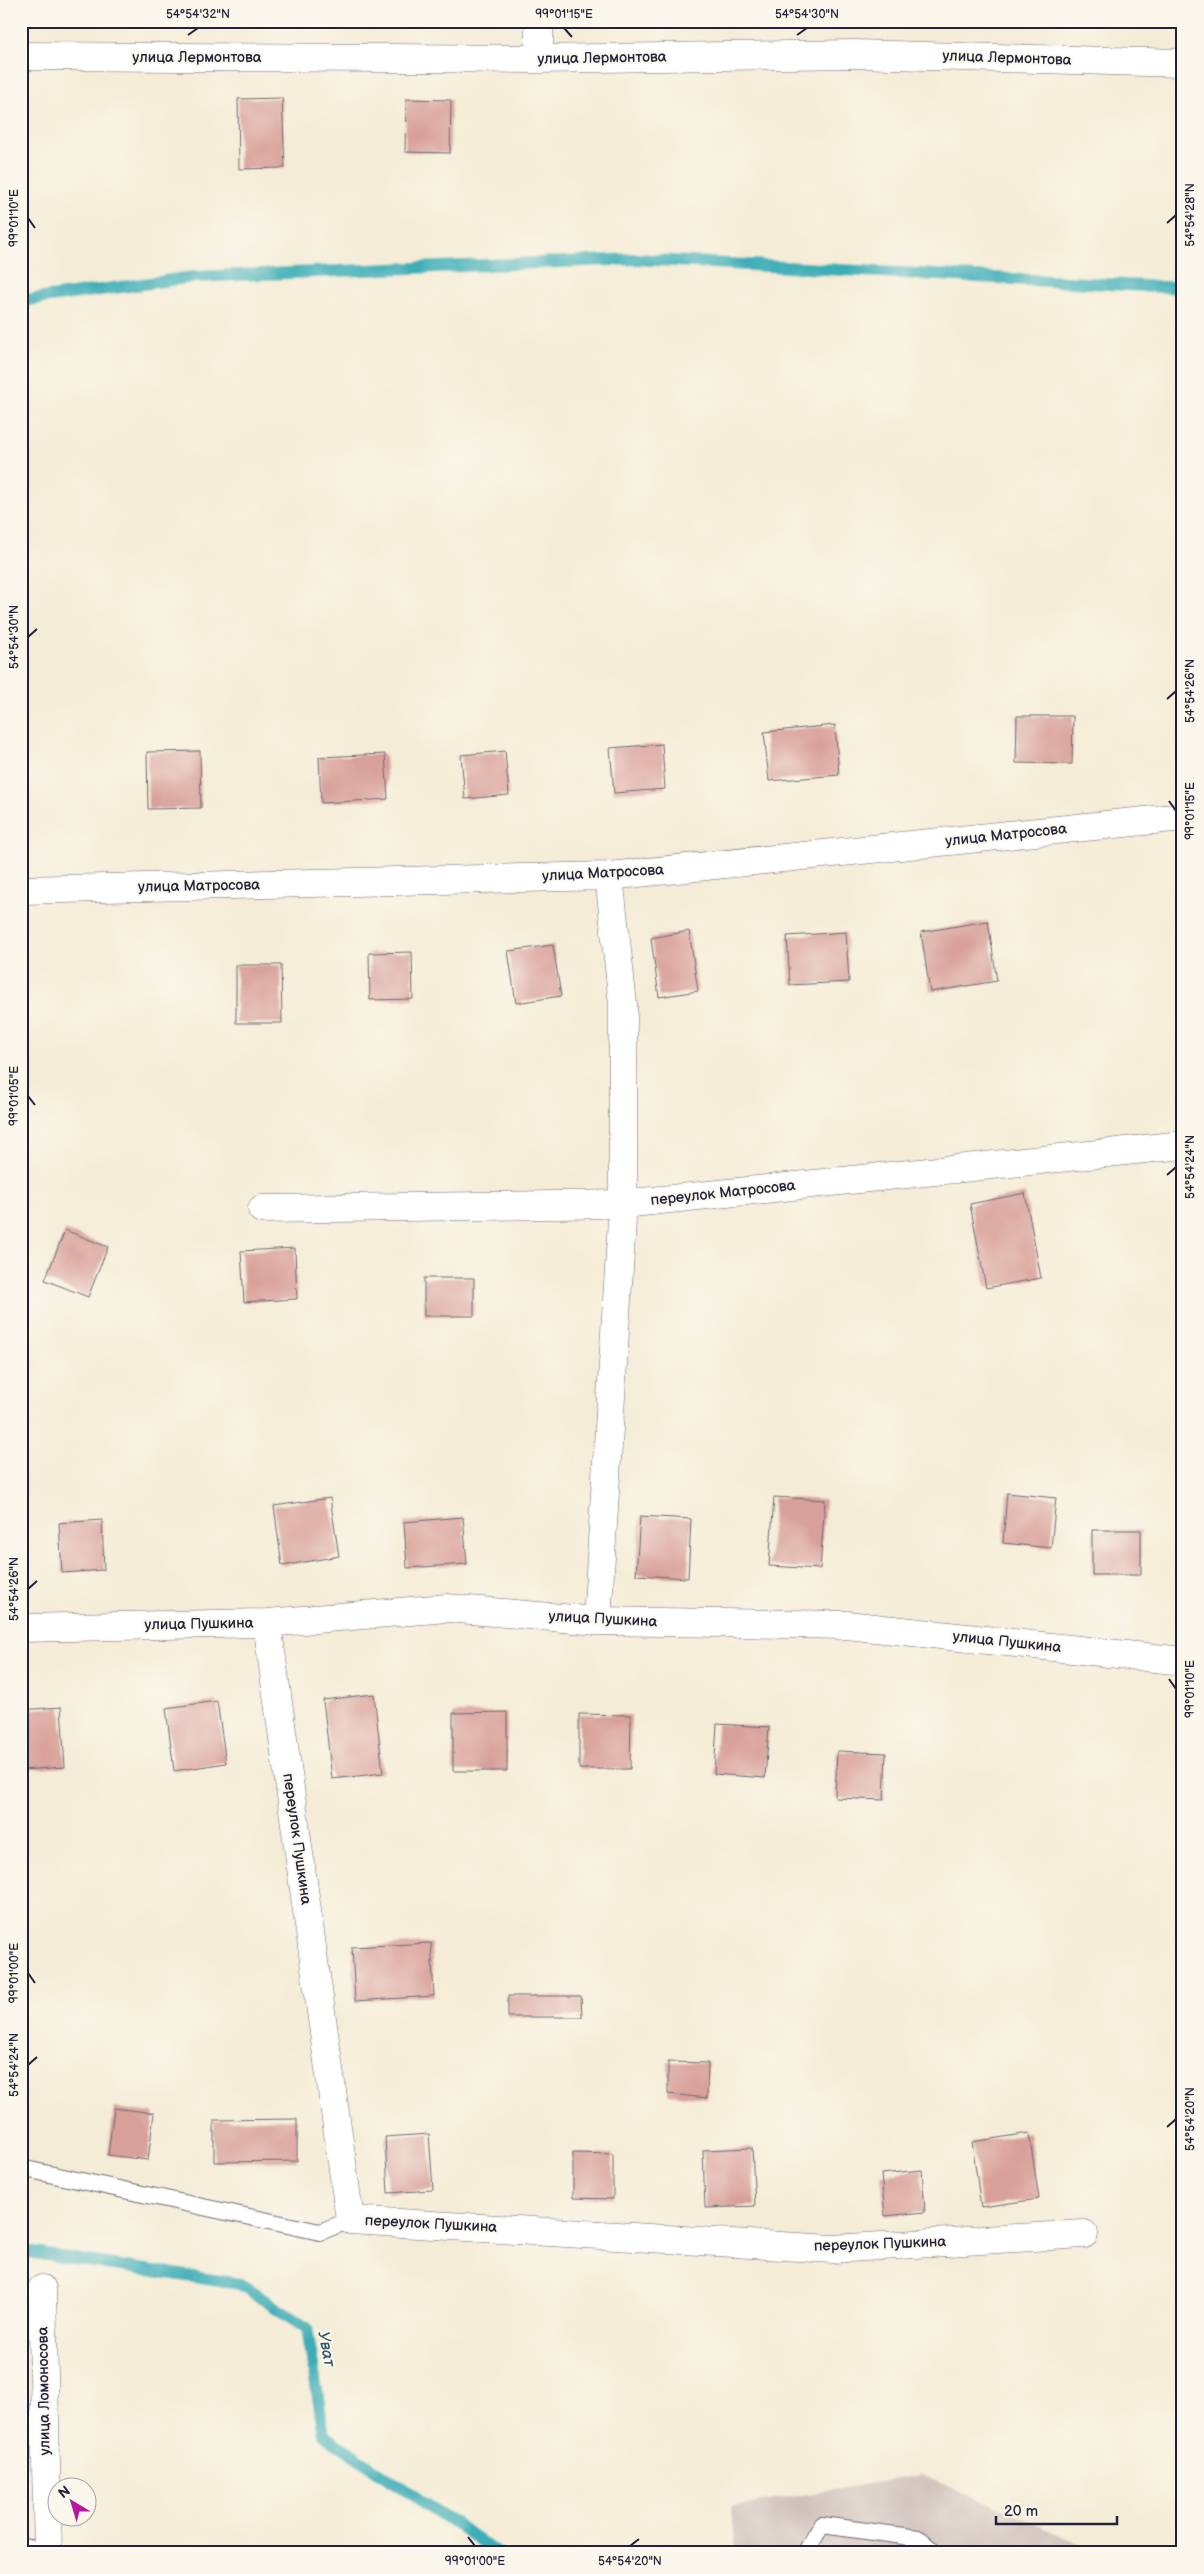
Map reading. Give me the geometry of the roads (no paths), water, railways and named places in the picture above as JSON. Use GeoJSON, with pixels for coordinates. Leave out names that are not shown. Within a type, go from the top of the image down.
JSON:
{"type":"FeatureCollection","features":[{"type":"Feature","properties":{"kind":"street"},"geometry":{"type":"LineString","coordinates":[[539,21],[539,59]]}},
{"type":"Feature","properties":{"kind":"street","name":"улица Лермонтова"},"geometry":{"type":"LineString","coordinates":[[21,56],[539,59],[855,54],[1183,63]]}},
{"type":"Feature","properties":{"kind":"street","name":"улица Матросова"},"geometry":{"type":"LineString","coordinates":[[21,890],[609,876],[1183,817]]}},
{"type":"Feature","properties":{"kind":"street"},"geometry":{"type":"LineString","coordinates":[[596,1621],[623,1204],[623,1005],[609,876]]}},
{"type":"Feature","properties":{"kind":"street","name":"переулок Матросова"},"geometry":{"type":"LineString","coordinates":[[262,1209],[623,1204],[1183,1144]]}},
{"type":"Feature","properties":{"kind":"street","name":"улица Пушкина"},"geometry":{"type":"LineString","coordinates":[[21,1628],[267,1623],[447,1608],[596,1621],[847,1625],[1183,1661]]}},
{"type":"Feature","properties":{"kind":"street","name":"переулок Пушкина"},"geometry":{"type":"LineString","coordinates":[[267,1623],[350,2220],[832,2248],[1084,2234]]}},
{"type":"Feature","properties":{"kind":"street","name":"улица Ломоносова"},"geometry":{"type":"LineString","coordinates":[[39,2550],[42,2289]]}},
{"type":"Feature","properties":{"kind":"lane"},"geometry":{"type":"LineString","coordinates":[[21,2168],[320,2232],[350,2220]]}},
{"type":"Feature","properties":{"kind":"lane"},"geometry":{"type":"LineString","coordinates":[[805,2553],[822,2524],[918,2538],[935,2553]]}},
{"type":"Feature","properties":{"kind":"waterway"},"geometry":{"type":"LineString","coordinates":[[21,301],[193,277],[635,259],[1183,288]]}},
{"type":"Feature","properties":{"kind":"waterway","name":"Уват"},"geometry":{"type":"LineString","coordinates":[[21,2251],[240,2284],[307,2328],[324,2435],[498,2553]]}}]}
